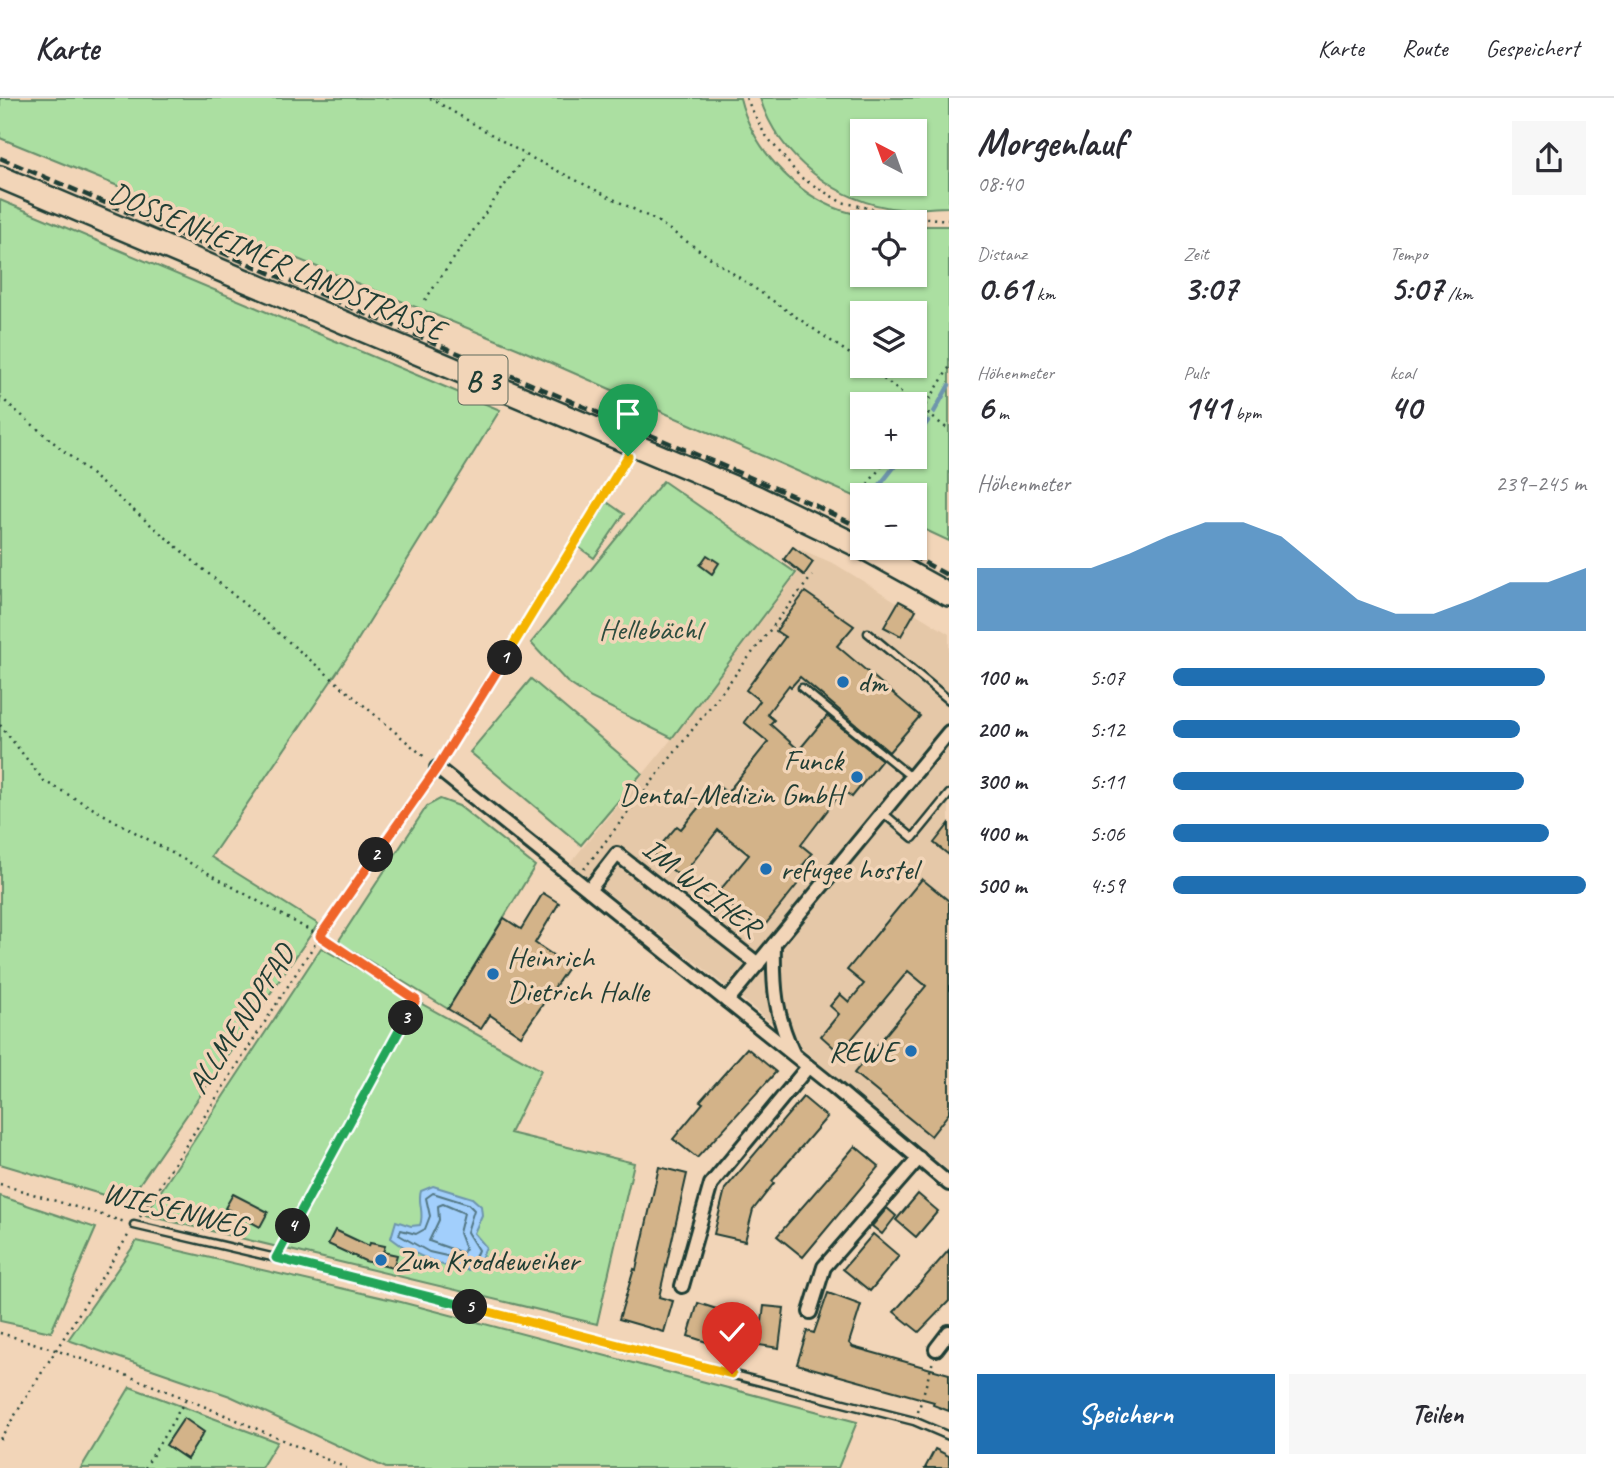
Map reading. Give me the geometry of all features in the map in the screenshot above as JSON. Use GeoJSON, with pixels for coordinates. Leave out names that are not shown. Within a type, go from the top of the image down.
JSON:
{"type":"FeatureCollection","features":[{"type":"Feature","properties":{"kind":"main road","name":"DOSSENHEIMER LANDSTRASSE"},"geometry":{"type":"LineString","coordinates":[[0,177],[757,496],[949,595]]}},
{"type":"Feature","properties":{"kind":"street"},"geometry":{"type":"LineString","coordinates":[[727,1001],[949,732]]}},
{"type":"Feature","properties":{"kind":"street"},"geometry":{"type":"LineString","coordinates":[[437,768],[576,878],[949,1184]]}},
{"type":"Feature","properties":{"kind":"street","name":"IM WEIHER"},"geometry":{"type":"LineString","coordinates":[[589,890],[617,854],[758,964]]}},
{"type":"Feature","properties":{"kind":"street"},"geometry":{"type":"LineString","coordinates":[[774,944],[773,983],[779,1022],[794,1057]]}},
{"type":"Feature","properties":{"kind":"street"},"geometry":{"type":"LineString","coordinates":[[682,1286],[711,1184],[807,1068]]}},
{"type":"Feature","properties":{"kind":"street"},"geometry":{"type":"LineString","coordinates":[[810,1312],[824,1267],[919,1158]]}},
{"type":"Feature","properties":{"kind":"street"},"geometry":{"type":"LineString","coordinates":[[936,1349],[949,1332]]}},
{"type":"Feature","properties":{"kind":"lane"},"geometry":{"type":"LineString","coordinates":[[868,633],[949,700]]}},
{"type":"Feature","properties":{"kind":"lane"},"geometry":{"type":"LineString","coordinates":[[802,688],[911,777]]}},
{"type":"Feature","properties":{"kind":"lane"},"geometry":{"type":"LineString","coordinates":[[882,813],[913,838],[949,794]]}},
{"type":"Feature","properties":{"kind":"lane","name":"WIESENWEG"},"geometry":{"type":"LineString","coordinates":[[134,1225],[276,1258],[914,1421],[949,1436]]}},
{"type":"Feature","properties":{"kind":"path"},"geometry":{"type":"LineString","coordinates":[[430,98],[526,155],[657,221],[850,354]]}},
{"type":"Feature","properties":{"kind":"path"},"geometry":{"type":"LineString","coordinates":[[746,98],[764,133],[800,177],[841,202],[906,216],[949,220]]}},
{"type":"Feature","properties":{"kind":"path"},"geometry":{"type":"LineString","coordinates":[[425,300],[526,155]]}},
{"type":"Feature","properties":{"kind":"path"},"geometry":{"type":"LineString","coordinates":[[927,407],[949,368]]}},
{"type":"Feature","properties":{"kind":"path"},"geometry":{"type":"LineString","coordinates":[[883,378],[903,392]]}},
{"type":"Feature","properties":{"kind":"path"},"geometry":{"type":"LineString","coordinates":[[0,397],[437,768]]}},
{"type":"Feature","properties":{"kind":"path"},"geometry":{"type":"LineString","coordinates":[[927,410],[949,430]]}},
{"type":"Feature","properties":{"kind":"path","name":"ALLMENDPFAD"},"geometry":{"type":"LineString","coordinates":[[0,1439],[320,936],[437,768],[628,456]]}},
{"type":"Feature","properties":{"kind":"path"},"geometry":{"type":"LineString","coordinates":[[868,483],[880,469]]}},
{"type":"Feature","properties":{"kind":"path"},"geometry":{"type":"LineString","coordinates":[[576,878],[812,576]]}},
{"type":"Feature","properties":{"kind":"path"},"geometry":{"type":"LineString","coordinates":[[0,725],[44,781],[320,936],[416,1000],[276,1258]]}},
{"type":"Feature","properties":{"kind":"path","name":"WIESENWEG"},"geometry":{"type":"LineString","coordinates":[[0,1184],[134,1225]]}},
{"type":"Feature","properties":{"kind":"path"},"geometry":{"type":"LineString","coordinates":[[0,1333],[57,1349],[186,1399],[346,1468]]}},
{"type":"Feature","properties":{"kind":"path"},"geometry":{"type":"LineString","coordinates":[[914,1421],[936,1349]]}},
{"type":"Feature","properties":{"kind":"path"},"geometry":{"type":"LineString","coordinates":[[145,1468],[186,1399]]}},
{"type":"Feature","properties":{"kind":"shaded area"},"geometry":{"type":"Polygon","coordinates":[[[802,550],[835,564],[949,634],[949,1171],[751,1006],[570,863],[663,750],[798,573],[790,567],[802,550]]]}},
{"type":"Feature","properties":{"kind":"green space"},"geometry":{"type":"Polygon","coordinates":[[[0,98],[740,98],[754,134],[777,166],[807,192],[823,202],[850,212],[850,287],[927,287],[927,226],[949,226],[949,541],[927,531],[927,483],[850,483],[850,494],[519,349],[0,138],[0,98]]]}},
{"type":"Feature","properties":{"kind":"green space"},"geometry":{"type":"Polygon","coordinates":[[[760,98],[949,98],[949,207],[900,209],[851,196],[928,196],[928,119],[850,119],[850,195],[814,174],[781,140],[760,98]]]}},
{"type":"Feature","properties":{"kind":"green space"},"geometry":{"type":"Polygon","coordinates":[[[0,200],[500,410],[346,659],[211,857],[318,924],[127,1202],[0,1164],[0,200]]]}},
{"type":"Feature","properties":{"kind":"green space","name":"Hellebächl"},"geometry":{"type":"Polygon","coordinates":[[[663,481],[796,573],[672,738],[591,698],[567,682],[531,643],[663,481]]]}},
{"type":"Feature","properties":{"kind":"green space"},"geometry":{"type":"Polygon","coordinates":[[[607,502],[624,514],[594,558],[577,546],[607,502]]]}},
{"type":"Feature","properties":{"kind":"green space"},"geometry":{"type":"Polygon","coordinates":[[[531,679],[642,773],[581,845],[470,752],[531,679]]]}},
{"type":"Feature","properties":{"kind":"green space"},"geometry":{"type":"Polygon","coordinates":[[[440,799],[459,806],[535,866],[448,1009],[338,942],[427,806],[440,799]]]}},
{"type":"Feature","properties":{"kind":"green space"},"geometry":{"type":"Polygon","coordinates":[[[321,948],[541,1070],[510,1133],[634,1163],[597,1324],[145,1215],[321,948]]]}},
{"type":"Feature","properties":{"kind":"green space"},"geometry":{"type":"Polygon","coordinates":[[[0,1196],[96,1228],[51,1332],[0,1321],[0,1196]]]}},
{"type":"Feature","properties":{"kind":"green space"},"geometry":{"type":"Polygon","coordinates":[[[137,1241],[401,1302],[857,1422],[838,1468],[386,1468],[230,1396],[68,1340],[137,1241]]]}},
{"type":"Feature","properties":{"kind":"green space"},"geometry":{"type":"Polygon","coordinates":[[[130,1387],[277,1442],[261,1468],[81,1468],[130,1387]]]}},
{"type":"Feature","properties":{"kind":"water"},"geometry":{"type":"Polygon","coordinates":[[[433,1186],[472,1198],[481,1206],[482,1215],[474,1233],[486,1247],[477,1268],[469,1270],[446,1266],[420,1256],[391,1238],[396,1221],[411,1226],[420,1225],[421,1191],[433,1186]]]}},
{"type":"Feature","properties":{"kind":"building"},"geometry":{"type":"Polygon","coordinates":[[[793,547],[813,562],[804,575],[784,559],[793,547]]]}},
{"type":"Feature","properties":{"kind":"building"},"geometry":{"type":"Polygon","coordinates":[[[707,555],[719,563],[712,574],[700,565],[707,555]]]}},
{"type":"Feature","properties":{"kind":"building"},"geometry":{"type":"Polygon","coordinates":[[[805,592],[854,626],[837,646],[920,716],[889,752],[800,677],[791,687],[789,685],[767,714],[774,720],[770,724],[799,750],[827,716],[882,760],[852,797],[843,790],[801,845],[812,854],[798,871],[804,876],[761,930],[716,895],[749,855],[718,830],[681,877],[653,854],[677,826],[681,829],[717,785],[727,793],[768,742],[744,722],[760,701],[746,690],[785,637],[776,631],[805,592]]]}},
{"type":"Feature","properties":{"kind":"building"},"geometry":{"type":"Polygon","coordinates":[[[899,601],[916,610],[901,636],[884,627],[899,601]]]}},
{"type":"Feature","properties":{"kind":"building"},"geometry":{"type":"Polygon","coordinates":[[[949,824],[949,855],[934,843],[949,824]]]}},
{"type":"Feature","properties":{"kind":"building"},"geometry":{"type":"Polygon","coordinates":[[[922,879],[949,901],[949,1113],[931,1136],[854,1073],[926,986],[908,971],[840,1053],[821,1036],[839,1014],[830,1006],[840,994],[849,1002],[864,984],[847,970],[922,879]]]}},
{"type":"Feature","properties":{"kind":"building"},"geometry":{"type":"Polygon","coordinates":[[[543,893],[559,903],[535,943],[569,966],[521,1036],[490,1015],[481,1029],[448,1009],[504,918],[521,929],[543,893]]]}},
{"type":"Feature","properties":{"kind":"building"},"geometry":{"type":"Polygon","coordinates":[[[747,1048],[776,1072],[697,1158],[673,1139],[703,1103],[700,1101],[747,1048]]]}},
{"type":"Feature","properties":{"kind":"building"},"geometry":{"type":"Polygon","coordinates":[[[803,1097],[827,1117],[772,1181],[774,1183],[753,1210],[745,1241],[714,1234],[725,1189],[803,1097]]]}},
{"type":"Feature","properties":{"kind":"building"},"geometry":{"type":"Polygon","coordinates":[[[855,1146],[879,1166],[803,1257],[777,1236],[855,1146]]]}},
{"type":"Feature","properties":{"kind":"building"},"geometry":{"type":"Polygon","coordinates":[[[659,1167],[687,1174],[659,1297],[673,1301],[664,1332],[619,1319],[634,1269],[636,1270],[659,1167]]]}},
{"type":"Feature","properties":{"kind":"building"},"geometry":{"type":"Polygon","coordinates":[[[233,1194],[268,1212],[260,1227],[225,1208],[233,1194]]]}},
{"type":"Feature","properties":{"kind":"building"},"geometry":{"type":"Polygon","coordinates":[[[918,1194],[938,1211],[916,1237],[896,1220],[918,1194]]]}},
{"type":"Feature","properties":{"kind":"building"},"geometry":{"type":"Polygon","coordinates":[[[887,1208],[896,1216],[882,1234],[872,1226],[887,1208]]]}},
{"type":"Feature","properties":{"kind":"building"},"geometry":{"type":"Polygon","coordinates":[[[335,1230],[369,1246],[370,1243],[385,1246],[383,1252],[397,1255],[393,1268],[365,1261],[328,1244],[335,1230]]]}},
{"type":"Feature","properties":{"kind":"building"},"geometry":{"type":"Polygon","coordinates":[[[873,1234],[899,1256],[870,1291],[843,1269],[873,1234]]]}},
{"type":"Feature","properties":{"kind":"building"},"geometry":{"type":"Polygon","coordinates":[[[949,1250],[949,1301],[919,1332],[894,1312],[949,1250]]]}},
{"type":"Feature","properties":{"kind":"building"},"geometry":{"type":"Polygon","coordinates":[[[828,1293],[861,1305],[849,1343],[853,1347],[949,1374],[949,1411],[933,1405],[934,1402],[797,1364],[807,1331],[814,1333],[828,1293]]]}},
{"type":"Feature","properties":{"kind":"building"},"geometry":{"type":"Polygon","coordinates":[[[698,1303],[735,1315],[725,1348],[688,1336],[698,1303]]]}},
{"type":"Feature","properties":{"kind":"building"},"geometry":{"type":"Polygon","coordinates":[[[764,1306],[784,1308],[779,1348],[759,1345],[764,1306]]]}},
{"type":"Feature","properties":{"kind":"building"},"geometry":{"type":"Polygon","coordinates":[[[184,1418],[204,1432],[187,1459],[166,1445],[184,1418]]]}},
{"type":"Feature","properties":{"kind":"building"},"geometry":{"type":"Polygon","coordinates":[[[935,1449],[949,1456],[949,1468],[925,1468],[935,1449]]]}},
{"type":"Feature","properties":{"kind":"waterway"},"geometry":{"type":"LineString","coordinates":[[934,412],[949,385]]}},
{"type":"Feature","properties":{"kind":"waterway"},"geometry":{"type":"LineString","coordinates":[[881,483],[893,469]]}},
{"type":"Feature","properties":{"kind":"railway"},"geometry":{"type":"LineString","coordinates":[[0,158],[810,503],[850,523]]}},
{"type":"Feature","properties":{"kind":"railway"},"geometry":{"type":"LineString","coordinates":[[920,560],[949,576]]}},
{"type":"Feature","properties":{"kind":"place","name":"dm"},"geometry":{"type":"Point","coordinates":[843,682]}},
{"type":"Feature","properties":{"kind":"place","name":"Funck Dental-Medizin GmbH"},"geometry":{"type":"Point","coordinates":[857,777]}},
{"type":"Feature","properties":{"kind":"place","name":"refugee hostel"},"geometry":{"type":"Point","coordinates":[766,869]}},
{"type":"Feature","properties":{"kind":"place","name":"Heinrich Dietrich Halle"},"geometry":{"type":"Point","coordinates":[493,974]}},
{"type":"Feature","properties":{"kind":"place","name":"REWE"},"geometry":{"type":"Point","coordinates":[911,1051]}},
{"type":"Feature","properties":{"kind":"place","name":"Zum Kroddeweiher"},"geometry":{"type":"Point","coordinates":[381,1260]}},
{"type":"Feature","properties":{"kind":"route"},"geometry":{"type":"LineString","coordinates":[[628,456],[437,768],[320,936],[416,1000],[276,1258],[732,1374]]}}]}
